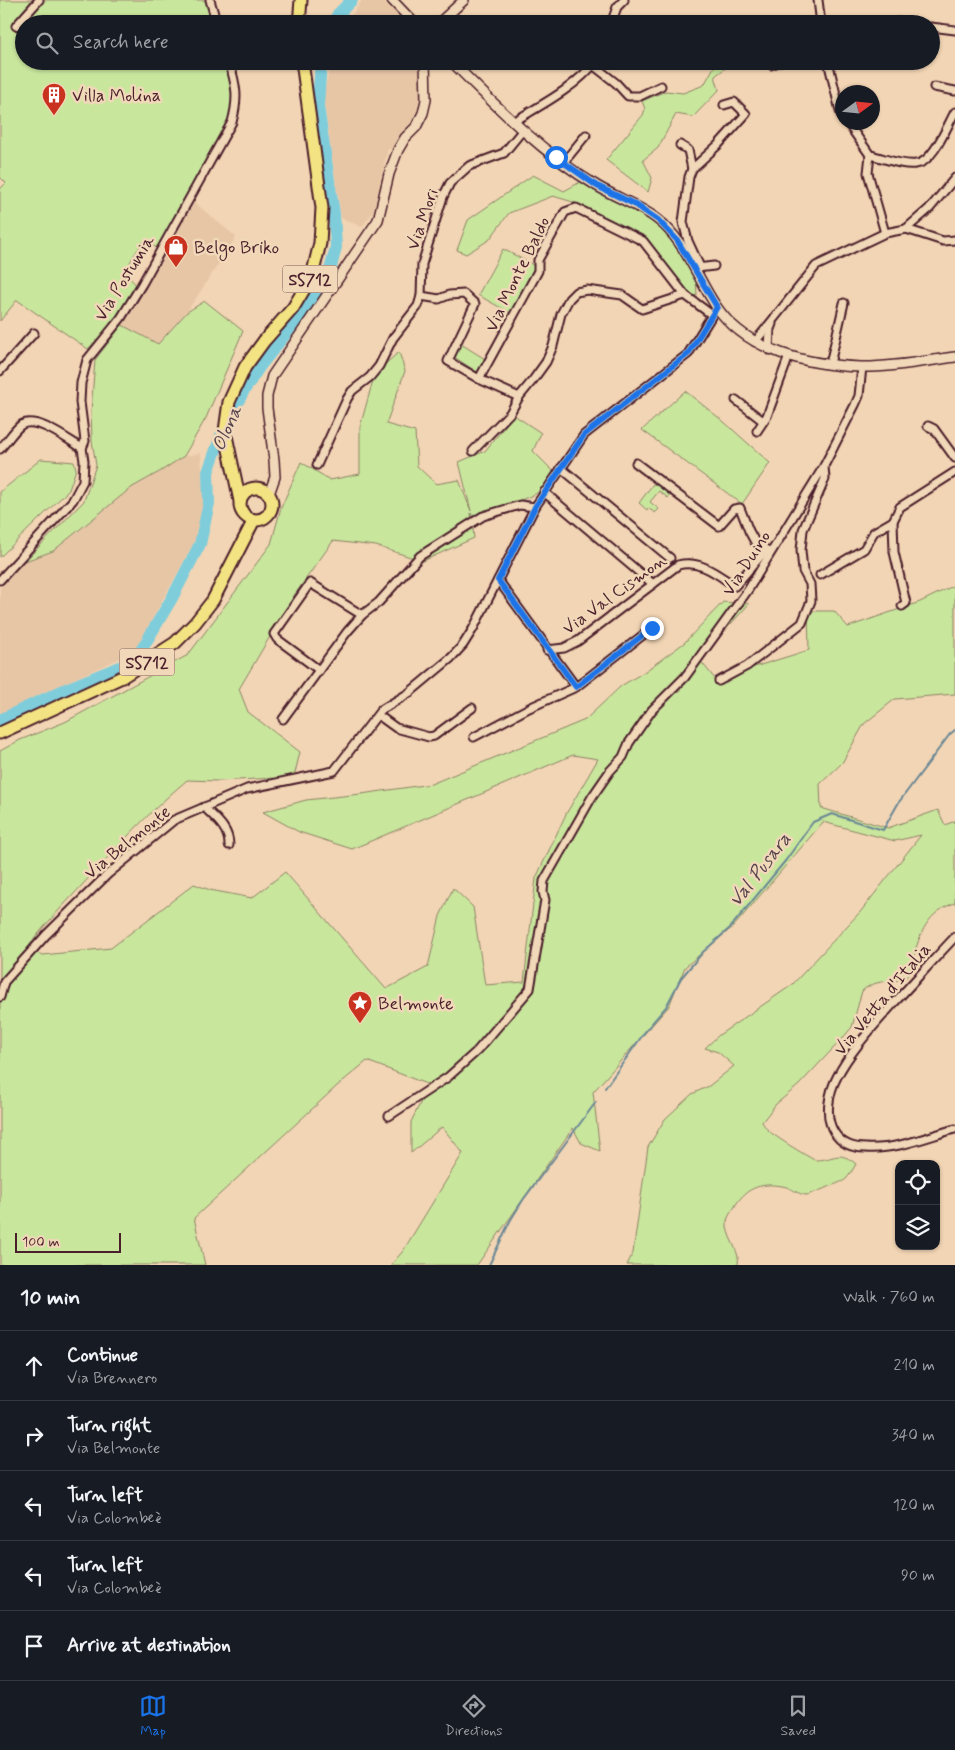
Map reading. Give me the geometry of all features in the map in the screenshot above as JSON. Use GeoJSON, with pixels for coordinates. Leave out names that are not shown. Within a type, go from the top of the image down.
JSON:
{"type":"FeatureCollection","features":[{"type":"Feature","properties":{"kind":"main road"},"geometry":{"type":"LineString","coordinates":[[300,15],[301,0]]}},
{"type":"Feature","properties":{"kind":"main road","name":"SS712"},"geometry":{"type":"LineString","coordinates":[[0,733],[122,677],[176,643],[213,600],[233,564],[245,536],[249,518],[240,506],[225,430],[229,402],[245,367],[264,341],[293,308],[312,276],[320,243],[322,208],[303,70]]}},
{"type":"Feature","properties":{"kind":"main road"},"geometry":{"type":"LineString","coordinates":[[234,473],[265,488],[273,503],[270,513],[264,519],[249,518]]}},
{"type":"Feature","properties":{"kind":"main road"},"geometry":{"type":"LineString","coordinates":[[240,501],[245,492],[265,488]]}},
{"type":"Feature","properties":{"kind":"street"},"geometry":{"type":"LineString","coordinates":[[26,15],[39,0]]}},
{"type":"Feature","properties":{"kind":"street"},"geometry":{"type":"LineString","coordinates":[[210,0],[214,15]]}},
{"type":"Feature","properties":{"kind":"street"},"geometry":{"type":"LineString","coordinates":[[392,0],[406,15]]}},
{"type":"Feature","properties":{"kind":"street"},"geometry":{"type":"LineString","coordinates":[[448,15],[464,0]]}},
{"type":"Feature","properties":{"kind":"street"},"geometry":{"type":"LineString","coordinates":[[614,15],[617,7],[624,0]]}},
{"type":"Feature","properties":{"kind":"street"},"geometry":{"type":"LineString","coordinates":[[818,0],[820,15]]}},
{"type":"Feature","properties":{"kind":"street"},"geometry":{"type":"LineString","coordinates":[[940,28],[955,30]]}},
{"type":"Feature","properties":{"kind":"street","name":"Via Postumia"},"geometry":{"type":"LineString","coordinates":[[0,580],[73,500],[83,481],[84,461],[82,448],[86,441],[80,402],[81,383],[87,360],[121,318],[142,284],[232,122],[237,104],[237,87],[232,70]]}},
{"type":"Feature","properties":{"kind":"street"},"geometry":{"type":"LineString","coordinates":[[265,488],[275,477],[267,408],[267,396],[272,376],[378,220],[389,174],[398,150],[405,138],[416,127],[423,113],[426,100],[425,70]]}},
{"type":"Feature","properties":{"kind":"street"},"geometry":{"type":"LineString","coordinates":[[460,70],[522,131],[597,186],[636,205],[658,220],[677,240],[697,268]]}},
{"type":"Feature","properties":{"kind":"street"},"geometry":{"type":"LineString","coordinates":[[513,122],[551,99],[587,70]]}},
{"type":"Feature","properties":{"kind":"street"},"geometry":{"type":"LineString","coordinates":[[602,70],[628,96],[635,98],[661,86]]}},
{"type":"Feature","properties":{"kind":"street"},"geometry":{"type":"LineString","coordinates":[[830,70],[835,91]]}},
{"type":"Feature","properties":{"kind":"street"},"geometry":{"type":"LineString","coordinates":[[934,87],[955,91]]}},
{"type":"Feature","properties":{"kind":"street"},"geometry":{"type":"LineString","coordinates":[[724,105],[734,102],[746,114],[718,145],[692,169],[689,177],[683,222],[697,268],[714,311],[755,342],[770,350],[788,356],[830,364],[862,367],[955,357]]}},
{"type":"Feature","properties":{"kind":"street"},"geometry":{"type":"LineString","coordinates":[[870,155],[916,165],[923,162],[930,157],[955,112]]}},
{"type":"Feature","properties":{"kind":"street"},"geometry":{"type":"LineString","coordinates":[[853,130],[870,155],[868,173],[885,233]]}},
{"type":"Feature","properties":{"kind":"street","name":"Via Mori"},"geometry":{"type":"LineString","coordinates":[[317,465],[352,391],[370,377],[379,366],[393,338],[418,306],[421,296],[422,264],[443,197],[450,183],[469,166],[504,153],[522,131]]}},
{"type":"Feature","properties":{"kind":"street"},"geometry":{"type":"LineString","coordinates":[[564,162],[586,134]]}},
{"type":"Feature","properties":{"kind":"street"},"geometry":{"type":"LineString","coordinates":[[680,145],[688,150],[692,169]]}},
{"type":"Feature","properties":{"kind":"street"},"geometry":{"type":"LineString","coordinates":[[906,229],[930,208],[955,178]]}},
{"type":"Feature","properties":{"kind":"street","name":"Via Monte Baldo"},"geometry":{"type":"LineString","coordinates":[[479,380],[538,271],[538,260],[565,212],[576,208],[643,241],[685,295],[714,311]]}},
{"type":"Feature","properties":{"kind":"street"},"geometry":{"type":"LineString","coordinates":[[755,342],[816,266],[885,233],[906,229],[943,241],[955,240]]}},
{"type":"Feature","properties":{"kind":"street"},"geometry":{"type":"LineString","coordinates":[[697,268],[714,266]]}},
{"type":"Feature","properties":{"kind":"street"},"geometry":{"type":"LineString","coordinates":[[473,450],[510,413],[519,397],[546,362],[553,346],[561,314],[569,299],[576,292],[586,290],[622,295],[642,309],[685,295]]}},
{"type":"Feature","properties":{"kind":"street"},"geometry":{"type":"LineString","coordinates":[[421,296],[439,299],[449,295],[464,294],[475,304],[448,361],[479,380],[519,397]]}},
{"type":"Feature","properties":{"kind":"street"},"geometry":{"type":"LineString","coordinates":[[830,364],[844,303]]}},
{"type":"Feature","properties":{"kind":"street","name":"Via Belmonte"},"geometry":{"type":"LineString","coordinates":[[0,996],[4,982],[46,936],[108,874],[174,820],[248,789],[334,771],[381,710],[409,693],[451,658],[462,645],[473,629],[535,507],[584,435],[688,354],[714,311]]}},
{"type":"Feature","properties":{"kind":"street"},"geometry":{"type":"LineString","coordinates":[[770,350],[770,330],[773,321]]}},
{"type":"Feature","properties":{"kind":"street"},"geometry":{"type":"LineString","coordinates":[[0,372],[34,332]]}},
{"type":"Feature","properties":{"kind":"street"},"geometry":{"type":"LineString","coordinates":[[757,431],[767,416],[788,356]]}},
{"type":"Feature","properties":{"kind":"street","name":"Via Duino"},"geometry":{"type":"LineString","coordinates":[[390,1116],[448,1077],[477,1051],[530,989],[544,900],[544,882],[592,797],[622,757],[652,710],[685,677],[748,590],[769,551],[833,450],[859,396],[862,367]]}},
{"type":"Feature","properties":{"kind":"street"},"geometry":{"type":"LineString","coordinates":[[849,427],[857,411],[859,396]]}},
{"type":"Feature","properties":{"kind":"street"},"geometry":{"type":"LineString","coordinates":[[736,400],[763,421]]}},
{"type":"Feature","properties":{"kind":"street"},"geometry":{"type":"LineString","coordinates":[[0,449],[19,426],[32,422],[82,448]]}},
{"type":"Feature","properties":{"kind":"street"},"geometry":{"type":"LineString","coordinates":[[928,426],[934,429],[955,458]]}},
{"type":"Feature","properties":{"kind":"street"},"geometry":{"type":"LineString","coordinates":[[833,450],[834,458]]}},
{"type":"Feature","properties":{"kind":"street"},"geometry":{"type":"LineString","coordinates":[[636,463],[719,526],[736,507],[740,508],[748,531],[755,542],[769,551]]}},
{"type":"Feature","properties":{"kind":"street"},"geometry":{"type":"LineString","coordinates":[[719,681],[747,666],[802,623],[811,601],[810,584],[803,570],[801,550],[803,530],[825,479],[824,466]]}},
{"type":"Feature","properties":{"kind":"street"},"geometry":{"type":"LineString","coordinates":[[561,468],[670,558]]}},
{"type":"Feature","properties":{"kind":"street"},"geometry":{"type":"LineString","coordinates":[[820,575],[864,549],[874,532],[892,521],[900,507],[955,472]]}},
{"type":"Feature","properties":{"kind":"street"},"geometry":{"type":"LineString","coordinates":[[544,492],[653,584]]}},
{"type":"Feature","properties":{"kind":"street"},"geometry":{"type":"LineString","coordinates":[[283,719],[362,615],[380,602],[420,556],[483,516],[520,505],[535,507]]}},
{"type":"Feature","properties":{"kind":"street"},"geometry":{"type":"LineString","coordinates":[[892,521],[894,552],[906,603],[902,606]]}},
{"type":"Feature","properties":{"kind":"street","name":"Via Val Cismon"},"geometry":{"type":"LineString","coordinates":[[548,650],[564,648],[578,641],[678,565],[698,564],[735,586],[769,551]]}},
{"type":"Feature","properties":{"kind":"street"},"geometry":{"type":"LineString","coordinates":[[498,580],[576,687]]}},
{"type":"Feature","properties":{"kind":"street"},"geometry":{"type":"LineString","coordinates":[[319,670],[277,639],[274,634],[310,583],[362,615]]}},
{"type":"Feature","properties":{"kind":"street"},"geometry":{"type":"LineString","coordinates":[[474,737],[529,708],[576,687],[652,628]]}},
{"type":"Feature","properties":{"kind":"street"},"geometry":{"type":"LineString","coordinates":[[378,715],[396,728],[429,737],[434,736],[472,708]]}},
{"type":"Feature","properties":{"kind":"street"},"geometry":{"type":"LineString","coordinates":[[204,806],[226,831],[229,836],[229,845]]}},
{"type":"Feature","properties":{"kind":"street","name":"Via Vetta d'Italia"},"geometry":{"type":"LineString","coordinates":[[955,937],[871,1029],[851,1055],[836,1077],[828,1104],[830,1122],[836,1135],[843,1143],[854,1147],[891,1147],[955,1129]]}},
{"type":"Feature","properties":{"kind":"shaded area"},"geometry":{"type":"Polygon","coordinates":[[[362,0],[382,0],[398,15],[352,15],[362,0]]]}},
{"type":"Feature","properties":{"kind":"shaded area"},"geometry":{"type":"Polygon","coordinates":[[[329,70],[421,70],[420,101],[414,118],[394,150],[388,149],[373,212],[362,227],[341,218],[323,97],[329,70]]]}},
{"type":"Feature","properties":{"kind":"shaded area"},"geometry":{"type":"Polygon","coordinates":[[[194,202],[236,237],[187,312],[158,344],[122,325],[194,202]]]}},
{"type":"Feature","properties":{"kind":"shaded area"},"geometry":{"type":"Polygon","coordinates":[[[201,453],[204,509],[193,545],[137,647],[132,653],[43,693],[0,715],[0,588],[25,561],[53,551],[131,488],[184,456],[201,453]]]}},
{"type":"Feature","properties":{"kind":"green space"},"geometry":{"type":"Polygon","coordinates":[[[0,0],[206,0],[211,15],[15,15],[15,70],[229,70],[231,78],[234,97],[229,121],[157,248],[144,241],[133,257],[128,269],[131,280],[137,285],[119,316],[88,349],[17,300],[0,321],[0,189],[6,183],[0,177],[0,0]]]}},
{"type":"Feature","properties":{"kind":"green space"},"geometry":{"type":"Polygon","coordinates":[[[712,70],[723,70],[715,76],[719,90],[693,117],[676,114],[658,148],[643,160],[652,178],[648,192],[606,160],[643,115],[645,109],[642,101],[666,91],[683,93],[704,85],[712,70]]]}},
{"type":"Feature","properties":{"kind":"green space"},"geometry":{"type":"Polygon","coordinates":[[[533,175],[564,191],[582,181],[633,207],[655,223],[674,243],[696,280],[697,295],[695,296],[686,291],[645,238],[573,202],[553,196],[509,213],[489,240],[466,254],[457,250],[468,220],[533,175]]]}},
{"type":"Feature","properties":{"kind":"green space"},"geometry":{"type":"Polygon","coordinates":[[[503,249],[535,266],[510,313],[478,295],[503,249]]]}},
{"type":"Feature","properties":{"kind":"green space"},"geometry":{"type":"Polygon","coordinates":[[[205,301],[243,331],[206,418],[184,456],[131,488],[53,551],[25,561],[84,501],[96,465],[92,441],[91,411],[95,360],[122,325],[158,344],[187,312],[205,301]]]}},
{"type":"Feature","properties":{"kind":"green space"},"geometry":{"type":"Polygon","coordinates":[[[461,344],[485,359],[477,372],[454,357],[461,344]]]}},
{"type":"Feature","properties":{"kind":"green space"},"geometry":{"type":"Polygon","coordinates":[[[399,352],[405,371],[386,424],[415,432],[417,466],[436,484],[459,480],[471,511],[459,462],[485,451],[514,415],[541,433],[533,451],[554,472],[549,481],[543,489],[528,497],[473,518],[471,513],[474,538],[423,561],[376,546],[333,541],[295,594],[239,689],[248,712],[300,752],[294,777],[219,781],[187,780],[121,843],[54,916],[26,950],[43,955],[111,948],[194,884],[210,890],[252,898],[285,872],[386,989],[428,967],[440,916],[453,888],[473,907],[485,985],[524,982],[536,878],[566,814],[598,759],[573,755],[352,849],[299,832],[263,812],[306,800],[431,784],[585,720],[621,686],[684,643],[723,602],[749,604],[699,659],[719,684],[751,668],[809,650],[808,611],[834,611],[848,627],[920,602],[955,585],[955,694],[895,699],[864,724],[842,763],[820,784],[821,808],[888,828],[938,810],[945,825],[955,821],[955,903],[938,912],[926,925],[908,975],[902,979],[874,984],[862,991],[852,1027],[799,1085],[776,1104],[762,1122],[772,1134],[815,1160],[840,1156],[856,1164],[845,1180],[807,1195],[785,1187],[767,1185],[754,1188],[743,1196],[738,1201],[727,1221],[728,1233],[737,1254],[738,1265],[627,1265],[633,1253],[648,1147],[665,1119],[692,1094],[709,1086],[734,1066],[718,1052],[705,1048],[719,1035],[792,985],[861,911],[921,835],[895,841],[823,822],[734,926],[685,967],[669,1006],[593,1092],[600,1151],[581,1143],[573,1128],[477,1265],[391,1265],[403,1251],[463,1153],[442,1127],[411,1153],[411,1122],[429,1085],[367,1061],[337,1086],[194,1218],[205,1265],[0,1265],[0,751],[20,740],[65,722],[188,655],[271,544],[281,508],[301,462],[330,480],[360,474],[360,427],[375,373],[399,352]]]}},
{"type":"Feature","properties":{"kind":"green space"},"geometry":{"type":"Polygon","coordinates":[[[685,391],[723,421],[770,463],[742,504],[642,430],[685,391]]]}},
{"type":"Feature","properties":{"kind":"green space"},"geometry":{"type":"Polygon","coordinates":[[[41,459],[74,462],[76,469],[69,490],[0,557],[0,492],[41,459]]]}},
{"type":"Feature","properties":{"kind":"green space"},"geometry":{"type":"Polygon","coordinates":[[[653,484],[671,494],[668,498],[659,491],[650,502],[659,509],[655,513],[648,508],[647,510],[639,503],[653,484]]]}},
{"type":"Feature","properties":{"kind":"waterway","name":"Olona"},"geometry":{"type":"LineString","coordinates":[[337,15],[352,0]]}},
{"type":"Feature","properties":{"kind":"waterway","name":"Olona"},"geometry":{"type":"LineString","coordinates":[[0,720],[66,689],[129,663],[139,654],[172,598],[200,544],[209,503],[208,472],[222,433],[243,392],[260,366],[311,302],[331,267],[336,247],[334,214],[318,106],[320,70]]}},
{"type":"Feature","properties":{"kind":"waterway","name":"Val Pusara"},"geometry":{"type":"LineString","coordinates":[[605,1088],[647,1029],[666,1007],[681,978],[703,952],[730,928],[786,860],[813,822],[832,814],[883,830],[899,802],[955,730]]}},
{"type":"Feature","properties":{"kind":"waterway","name":"Val Pusara"},"geometry":{"type":"LineString","coordinates":[[489,1265],[510,1221],[523,1200],[596,1102]]}},
{"type":"Feature","properties":{"kind":"place","name":"Villa Molina"},"geometry":{"type":"Point","coordinates":[54,116]}},
{"type":"Feature","properties":{"kind":"place","name":"Belgo Briko"},"geometry":{"type":"Point","coordinates":[176,268]}},
{"type":"Feature","properties":{"kind":"place","name":"Belmonte"},"geometry":{"type":"Point","coordinates":[360,1024]}},
{"type":"Feature","properties":{"kind":"route"},"geometry":{"type":"LineString","coordinates":[[556,157],[597,186],[636,205],[658,220],[677,240],[717,307],[688,354],[584,435],[535,507],[498,580],[576,687],[652,628]]}}]}
